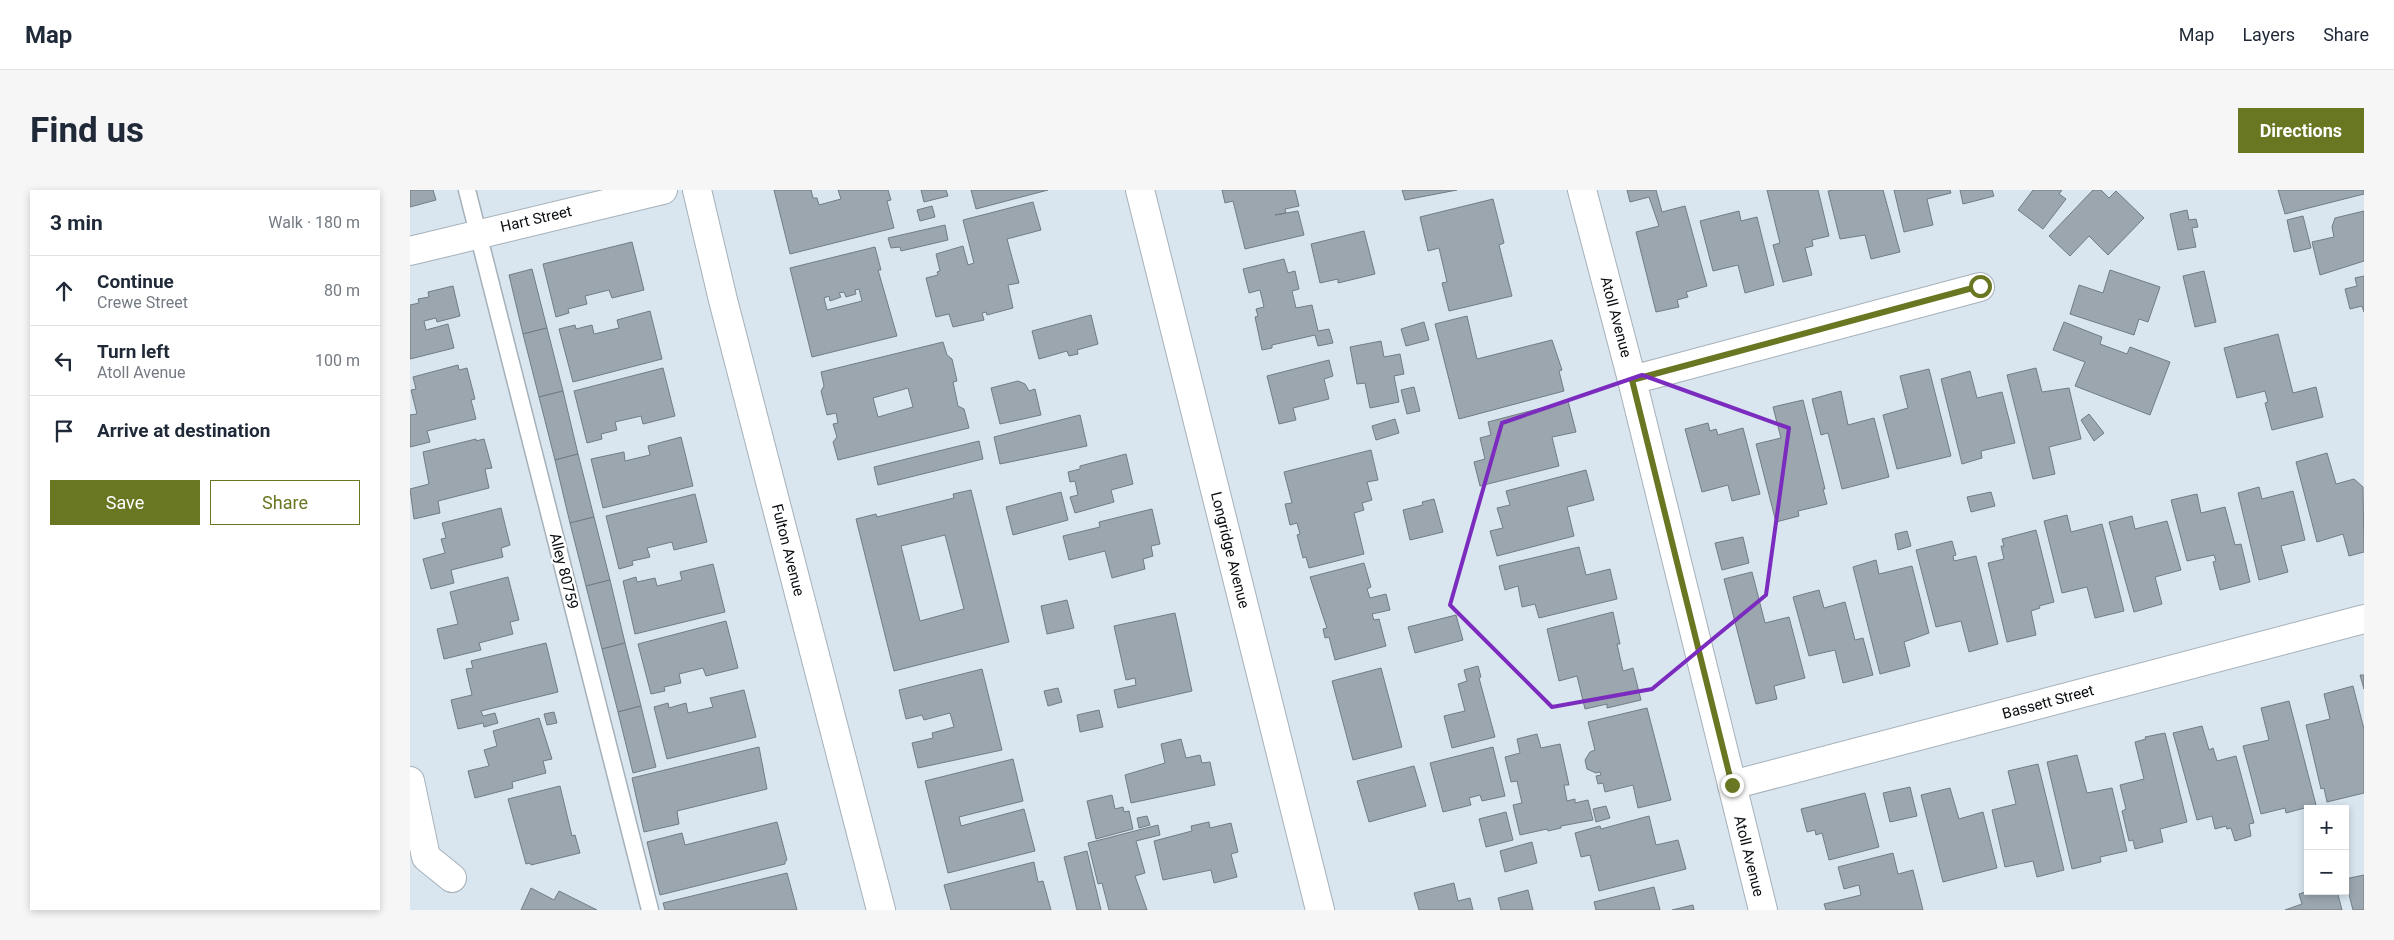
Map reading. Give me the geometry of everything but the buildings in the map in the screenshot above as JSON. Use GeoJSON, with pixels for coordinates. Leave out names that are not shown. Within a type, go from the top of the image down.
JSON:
{"type":"FeatureCollection","features":[{"type":"Feature","properties":{"kind":"street","name":"Hart Street"},"geometry":{"type":"LineString","coordinates":[[410,250],[663,190]]}},
{"type":"Feature","properties":{"kind":"street","name":"Fulton Avenue"},"geometry":{"type":"LineString","coordinates":[[697,190],[723,300],[881,910]]}},
{"type":"Feature","properties":{"kind":"street","name":"Longridge Avenue"},"geometry":{"type":"LineString","coordinates":[[1140,190],[1320,910]]}},
{"type":"Feature","properties":{"kind":"street","name":"Atoll Avenue"},"geometry":{"type":"LineString","coordinates":[[1582,190],[1632,380],[1763,910]]}},
{"type":"Feature","properties":{"kind":"street"},"geometry":{"type":"LineString","coordinates":[[1632,380],[1980,286]]}},
{"type":"Feature","properties":{"kind":"street","name":"Bassett Street"},"geometry":{"type":"LineString","coordinates":[[1732,785],[2364,619]]}},
{"type":"Feature","properties":{"kind":"street"},"geometry":{"type":"LineString","coordinates":[[410,781],[426,857],[452,878]]}},
{"type":"Feature","properties":{"kind":"lane","name":"Alley 80759"},"geometry":{"type":"LineString","coordinates":[[467,190],[650,910]]}},
{"type":"Feature","properties":{"kind":"highlighted area"},"geometry":{"type":"Polygon","coordinates":[[[1642,375],[1789,428],[1766,595],[1652,689],[1552,707],[1450,605],[1502,423],[1642,375]]]}},
{"type":"Feature","properties":{"kind":"route"},"geometry":{"type":"LineString","coordinates":[[1732,785],[1632,380],[1980,286]]}}]}
